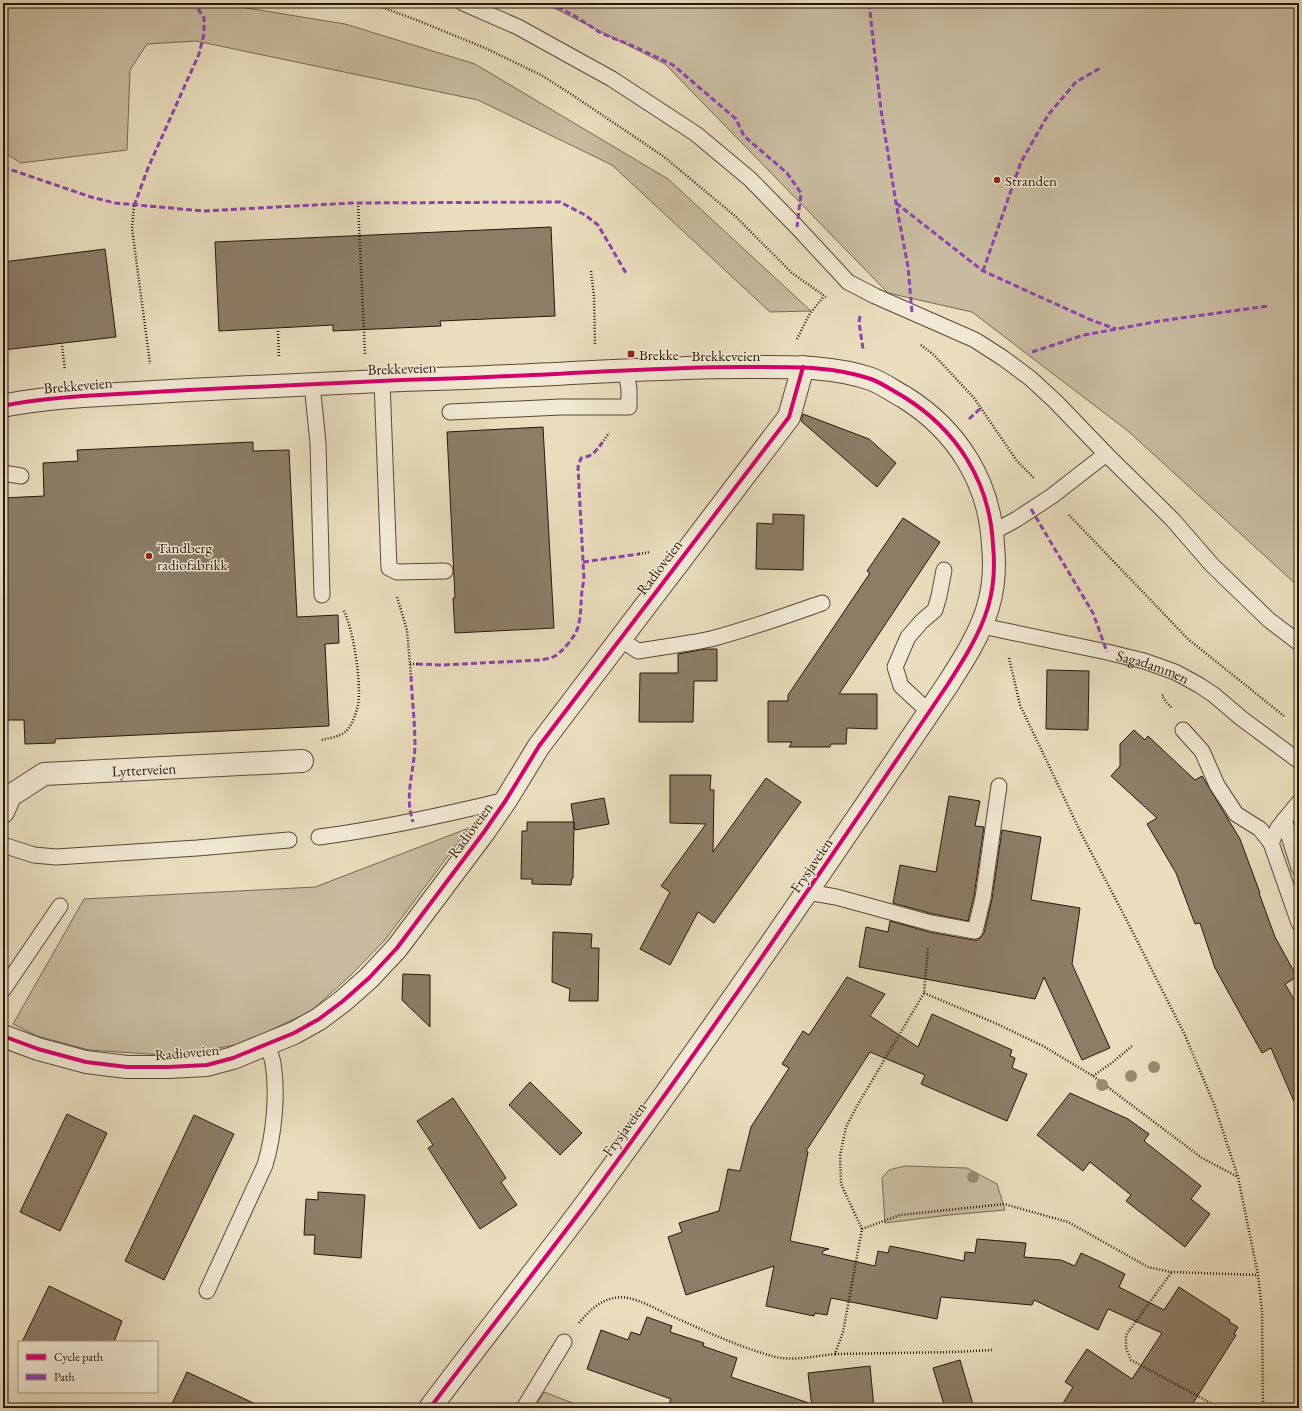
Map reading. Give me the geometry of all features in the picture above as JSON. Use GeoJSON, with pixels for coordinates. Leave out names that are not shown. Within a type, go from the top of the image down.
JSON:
{"type":"FeatureCollection","features":[{"type":"Feature","properties":{"kind":"street","name":"Brekkeveien"},"geometry":{"type":"LineString","coordinates":[[3,406],[59,398],[113,394],[312,384],[484,378],[709,366],[803,367]]}},
{"type":"Feature","properties":{"kind":"street","name":"Frysjaveien"},"geometry":{"type":"LineString","coordinates":[[430,1408],[584,1205],[702,1041],[807,892],[929,712],[966,655],[982,626],[989,604],[993,581],[993,532],[988,504],[976,474],[958,446],[938,423],[918,406],[873,380],[847,373],[803,367]]}},
{"type":"Feature","properties":{"kind":"street","name":"Radioveien"},"geometry":{"type":"LineString","coordinates":[[3,1036],[38,1050],[65,1057],[86,1062],[127,1068],[207,1065],[233,1058],[294,1033],[319,1019],[343,1000],[368,978],[397,948],[484,832],[506,800],[539,746],[789,418],[803,367]]}},
{"type":"Feature","properties":{"kind":"street","name":"Lytterveien"},"geometry":{"type":"LineString","coordinates":[[3,812],[10,796],[44,774],[302,761]]}},
{"type":"Feature","properties":{"kind":"lane"},"geometry":{"type":"LineString","coordinates":[[462,3],[518,27],[612,79],[696,134],[750,179],[798,227],[848,282],[875,296],[975,340],[1030,378],[1056,402],[1172,519],[1212,565],[1269,620],[1299,643]]}},
{"type":"Feature","properties":{"kind":"lane"},"geometry":{"type":"LineString","coordinates":[[450,412],[561,407],[629,407],[626,371]]}},
{"type":"Feature","properties":{"kind":"lane"},"geometry":{"type":"LineString","coordinates":[[382,381],[389,568],[397,572],[445,571]]}},
{"type":"Feature","properties":{"kind":"lane"},"geometry":{"type":"LineString","coordinates":[[312,384],[318,443],[322,595]]}},
{"type":"Feature","properties":{"kind":"lane"},"geometry":{"type":"LineString","coordinates":[[993,532],[1017,519],[1052,496],[1106,454]]}},
{"type":"Feature","properties":{"kind":"lane"},"geometry":{"type":"LineString","coordinates":[[3,473],[21,476]]}},
{"type":"Feature","properties":{"kind":"lane"},"geometry":{"type":"LineString","coordinates":[[929,712],[901,686],[895,667],[908,637],[922,621],[935,610],[944,570]]}},
{"type":"Feature","properties":{"kind":"lane"},"geometry":{"type":"LineString","coordinates":[[620,639],[638,651],[672,646],[724,635],[822,604]]}},
{"type":"Feature","properties":{"kind":"lane","name":"Sagadammen"},"geometry":{"type":"LineString","coordinates":[[982,626],[1107,652],[1144,661],[1175,672],[1204,688],[1299,761]]}},
{"type":"Feature","properties":{"kind":"lane"},"geometry":{"type":"LineString","coordinates":[[1183,730],[1202,751],[1217,785],[1236,814],[1260,829],[1271,843],[1299,923]]}},
{"type":"Feature","properties":{"kind":"lane"},"geometry":{"type":"LineString","coordinates":[[807,892],[836,897],[930,923],[975,931],[983,898],[999,786]]}},
{"type":"Feature","properties":{"kind":"lane"},"geometry":{"type":"LineString","coordinates":[[319,837],[358,832],[413,822],[506,800]]}},
{"type":"Feature","properties":{"kind":"lane"},"geometry":{"type":"LineString","coordinates":[[1271,843],[1278,828],[1299,802]]}},
{"type":"Feature","properties":{"kind":"lane"},"geometry":{"type":"LineString","coordinates":[[1284,820],[1299,868]]}},
{"type":"Feature","properties":{"kind":"lane"},"geometry":{"type":"LineString","coordinates":[[3,845],[34,855],[56,857],[197,848],[289,840]]}},
{"type":"Feature","properties":{"kind":"lane"},"geometry":{"type":"LineString","coordinates":[[3,990],[60,906]]}},
{"type":"Feature","properties":{"kind":"lane"},"geometry":{"type":"LineString","coordinates":[[207,1290],[265,1165],[270,1146],[274,1124],[275,1083],[273,1062],[267,1045]]}},
{"type":"Feature","properties":{"kind":"lane"},"geometry":{"type":"LineString","coordinates":[[524,1408],[564,1342]]}},
{"type":"Feature","properties":{"kind":"path"},"geometry":{"type":"LineString","coordinates":[[365,3],[384,8],[485,48],[541,75],[565,90],[663,156],[735,216],[792,273],[831,300]]}},
{"type":"Feature","properties":{"kind":"path"},"geometry":{"type":"LineString","coordinates":[[358,203],[365,361]]}},
{"type":"Feature","properties":{"kind":"path"},"geometry":{"type":"LineString","coordinates":[[134,206],[132,228],[151,370]]}},
{"type":"Feature","properties":{"kind":"path"},"geometry":{"type":"LineString","coordinates":[[591,271],[594,296],[595,344]]}},
{"type":"Feature","properties":{"kind":"path"},"geometry":{"type":"LineString","coordinates":[[796,340],[809,315],[824,296]]}},
{"type":"Feature","properties":{"kind":"path"},"geometry":{"type":"LineString","coordinates":[[278,331],[279,365]]}},
{"type":"Feature","properties":{"kind":"path"},"geometry":{"type":"LineString","coordinates":[[918,343],[934,355],[974,398],[1017,461],[1188,640],[1286,717]]}},
{"type":"Feature","properties":{"kind":"path"},"geometry":{"type":"LineString","coordinates":[[62,346],[66,376]]}},
{"type":"Feature","properties":{"kind":"path"},"geometry":{"type":"LineString","coordinates":[[389,568],[407,630],[411,676]]}},
{"type":"Feature","properties":{"kind":"path"},"geometry":{"type":"LineString","coordinates":[[302,761],[303,748],[312,742],[333,738],[344,732],[353,720],[358,704],[359,684],[352,638],[346,614],[340,605]]}},
{"type":"Feature","properties":{"kind":"path"},"geometry":{"type":"LineString","coordinates":[[1010,632],[1008,654],[1020,705],[1081,833],[1184,1033],[1214,1104],[1238,1177],[1258,1275],[1262,1311],[1263,1408]]}},
{"type":"Feature","properties":{"kind":"path"},"geometry":{"type":"LineString","coordinates":[[410,664],[417,664]]}},
{"type":"Feature","properties":{"kind":"path"},"geometry":{"type":"LineString","coordinates":[[835,1354],[843,1332],[862,1229],[841,1184],[840,1156],[846,1127],[924,993],[930,923]]}},
{"type":"Feature","properties":{"kind":"path"},"geometry":{"type":"LineString","coordinates":[[924,993],[995,1023],[1043,1046],[1093,1076],[1202,1158],[1238,1177]]}},
{"type":"Feature","properties":{"kind":"path"},"geometry":{"type":"LineString","coordinates":[[1093,1076],[1132,1046]]}},
{"type":"Feature","properties":{"kind":"path"},"geometry":{"type":"LineString","coordinates":[[862,1229],[900,1215],[1004,1204],[1068,1222],[1148,1267],[1171,1272],[1258,1275]]}},
{"type":"Feature","properties":{"kind":"path"},"geometry":{"type":"LineString","coordinates":[[1171,1272],[1126,1334],[1126,1348],[1131,1360],[1220,1408]]}},
{"type":"Feature","properties":{"kind":"path"},"geometry":{"type":"LineString","coordinates":[[564,1342],[588,1312],[596,1305],[606,1300],[628,1298],[736,1343],[772,1356],[787,1359],[835,1354],[994,1350]]}},
{"type":"Feature","properties":{"kind":"shaded area"},"geometry":{"type":"Polygon","coordinates":[[[3,3],[216,3],[345,24],[475,64],[668,179],[811,311],[770,312],[612,165],[478,100],[196,41],[147,44],[130,70],[127,150],[21,163],[3,152],[3,3]]]}},
{"type":"Feature","properties":{"kind":"shaded area"},"geometry":{"type":"Polygon","coordinates":[[[544,3],[1299,3],[1299,587],[1128,431],[972,312],[888,293],[665,64],[544,3]]]}},
{"type":"Feature","properties":{"kind":"shaded area"},"geometry":{"type":"Polygon","coordinates":[[[469,828],[385,940],[351,975],[311,1011],[244,1043],[179,1056],[89,1050],[37,1036],[13,1024],[84,899],[315,887],[469,828]]]}},
{"type":"Feature","properties":{"kind":"shaded area"},"geometry":{"type":"Polygon","coordinates":[[[905,1166],[967,1168],[997,1184],[1005,1210],[885,1223],[882,1178],[889,1170],[905,1166]]]}},
{"type":"Feature","properties":{"kind":"shaded area"},"geometry":{"type":"Polygon","coordinates":[[[544,1392],[586,1408],[534,1408],[544,1392]]]}},
{"type":"Feature","properties":{"kind":"building"},"geometry":{"type":"Polygon","coordinates":[[[551,227],[555,316],[440,321],[441,326],[333,331],[333,325],[219,331],[215,242],[551,227]]]}},
{"type":"Feature","properties":{"kind":"building"},"geometry":{"type":"Polygon","coordinates":[[[105,249],[116,337],[3,350],[3,262],[105,249]]]}},
{"type":"Feature","properties":{"kind":"building"},"geometry":{"type":"Polygon","coordinates":[[[803,414],[869,439],[896,463],[877,487],[801,421],[803,414]]]}},
{"type":"Feature","properties":{"kind":"building"},"geometry":{"type":"Polygon","coordinates":[[[543,427],[554,628],[455,633],[453,598],[455,598],[447,432],[543,427]]]}},
{"type":"Feature","properties":{"kind":"building","name":"Tandberg radiofabrikk"},"geometry":{"type":"Polygon","coordinates":[[[253,442],[253,451],[289,450],[297,617],[338,615],[339,643],[325,644],[329,726],[55,739],[55,743],[25,744],[24,720],[3,720],[3,498],[44,496],[43,463],[78,461],[77,450],[253,442]]]}},
{"type":"Feature","properties":{"kind":"building"},"geometry":{"type":"Polygon","coordinates":[[[773,514],[804,515],[803,570],[756,569],[757,523],[773,524],[773,514]]]}},
{"type":"Feature","properties":{"kind":"building"},"geometry":{"type":"Polygon","coordinates":[[[903,518],[940,542],[839,694],[877,694],[877,729],[847,728],[846,744],[831,744],[830,747],[789,747],[792,742],[768,742],[768,701],[788,701],[788,695],[870,573],[867,571],[903,518]]]}},
{"type":"Feature","properties":{"kind":"building"},"geometry":{"type":"Polygon","coordinates":[[[705,649],[717,649],[717,681],[694,681],[693,722],[639,722],[640,673],[678,673],[678,654],[705,649]]]}},
{"type":"Feature","properties":{"kind":"building"},"geometry":{"type":"Polygon","coordinates":[[[1047,670],[1089,671],[1088,730],[1046,729],[1047,670]]]}},
{"type":"Feature","properties":{"kind":"building"},"geometry":{"type":"Polygon","coordinates":[[[1134,730],[1145,740],[1148,736],[1195,780],[1202,776],[1240,839],[1275,937],[1297,977],[1285,984],[1299,1008],[1299,1113],[1271,1048],[1262,1053],[1215,968],[1200,923],[1195,924],[1176,873],[1147,824],[1157,818],[1111,776],[1120,766],[1120,744],[1134,730]]]}},
{"type":"Feature","properties":{"kind":"building"},"geometry":{"type":"Polygon","coordinates":[[[670,775],[711,775],[710,790],[714,790],[713,852],[766,778],[801,802],[714,923],[698,912],[670,965],[640,949],[670,892],[661,886],[706,824],[670,823],[670,775]]]}},
{"type":"Feature","properties":{"kind":"building"},"geometry":{"type":"Polygon","coordinates":[[[949,796],[980,801],[975,826],[984,827],[974,896],[968,921],[933,914],[893,903],[900,865],[936,872],[949,796]]]}},
{"type":"Feature","properties":{"kind":"building"},"geometry":{"type":"Polygon","coordinates":[[[604,798],[609,824],[575,830],[571,804],[604,798]]]}},
{"type":"Feature","properties":{"kind":"building"},"geometry":{"type":"Polygon","coordinates":[[[527,822],[574,822],[573,878],[571,885],[532,884],[532,879],[521,879],[522,831],[527,831],[527,822]]]}},
{"type":"Feature","properties":{"kind":"building"},"geometry":{"type":"Polygon","coordinates":[[[1002,830],[1041,837],[1031,900],[1080,908],[1072,964],[1110,1048],[1082,1060],[1044,977],[1035,999],[859,967],[866,927],[888,932],[890,921],[929,932],[978,940],[984,933],[992,899],[1002,830]]]}},
{"type":"Feature","properties":{"kind":"building"},"geometry":{"type":"Polygon","coordinates":[[[553,932],[592,934],[591,948],[599,948],[598,1001],[569,1001],[570,989],[552,982],[553,932]]]}},
{"type":"Feature","properties":{"kind":"building"},"geometry":{"type":"Polygon","coordinates":[[[403,974],[430,975],[430,1027],[402,1000],[403,974]]]}},
{"type":"Feature","properties":{"kind":"building"},"geometry":{"type":"Polygon","coordinates":[[[847,977],[885,994],[870,1016],[918,1047],[932,1014],[1012,1050],[1010,1056],[1015,1058],[1012,1068],[1027,1074],[1007,1121],[921,1084],[925,1075],[870,1052],[806,1151],[808,1152],[790,1241],[829,1249],[823,1251],[822,1254],[875,1266],[878,1251],[888,1253],[890,1246],[964,1261],[965,1252],[975,1253],[977,1239],[1026,1243],[1024,1257],[1061,1260],[1075,1266],[1081,1253],[1103,1263],[1125,1274],[1119,1287],[1164,1310],[1179,1287],[1230,1320],[1229,1322],[1238,1327],[1234,1334],[1236,1335],[1190,1408],[1060,1408],[1073,1387],[1065,1382],[1087,1349],[1132,1379],[1162,1333],[1108,1309],[1098,1330],[1034,1300],[1032,1305],[941,1297],[937,1319],[831,1298],[827,1315],[815,1313],[814,1316],[766,1306],[774,1266],[686,1295],[668,1237],[682,1232],[679,1223],[719,1211],[728,1169],[740,1171],[751,1127],[789,1068],[782,1064],[803,1031],[809,1035],[847,977]]]}},
{"type":"Feature","properties":{"kind":"building"},"geometry":{"type":"Polygon","coordinates":[[[530,1082],[582,1133],[560,1155],[509,1105],[530,1082]]]}},
{"type":"Feature","properties":{"kind":"building"},"geometry":{"type":"Polygon","coordinates":[[[1070,1093],[1128,1119],[1149,1134],[1144,1141],[1201,1186],[1191,1199],[1210,1214],[1185,1247],[1126,1201],[1131,1195],[1090,1162],[1083,1171],[1037,1135],[1070,1093]]]}},
{"type":"Feature","properties":{"kind":"building"},"geometry":{"type":"Polygon","coordinates":[[[453,1098],[506,1178],[501,1182],[517,1205],[480,1229],[428,1148],[433,1145],[417,1121],[453,1098]]]}},
{"type":"Feature","properties":{"kind":"building"},"geometry":{"type":"Polygon","coordinates":[[[67,1114],[107,1133],[60,1231],[20,1212],[67,1114]]]}},
{"type":"Feature","properties":{"kind":"building"},"geometry":{"type":"Polygon","coordinates":[[[194,1115],[234,1134],[164,1280],[125,1261],[194,1115]]]}},
{"type":"Feature","properties":{"kind":"building"},"geometry":{"type":"Polygon","coordinates":[[[318,1192],[365,1195],[361,1258],[314,1254],[315,1235],[304,1235],[306,1199],[318,1200],[318,1192]]]}},
{"type":"Feature","properties":{"kind":"building"},"geometry":{"type":"Polygon","coordinates":[[[49,1286],[122,1321],[114,1341],[22,1341],[49,1286]]]}},
{"type":"Feature","properties":{"kind":"building"},"geometry":{"type":"Polygon","coordinates":[[[647,1317],[672,1326],[670,1332],[704,1343],[703,1346],[737,1358],[731,1377],[809,1403],[808,1408],[667,1408],[671,1399],[587,1369],[601,1330],[628,1340],[631,1332],[640,1335],[647,1317]]]}},
{"type":"Feature","properties":{"kind":"building"},"geometry":{"type":"Polygon","coordinates":[[[960,1360],[974,1408],[945,1408],[933,1368],[960,1360]]]}},
{"type":"Feature","properties":{"kind":"building"},"geometry":{"type":"Polygon","coordinates":[[[870,1366],[874,1408],[812,1408],[808,1373],[870,1366]]]}},
{"type":"Feature","properties":{"kind":"building"},"geometry":{"type":"Polygon","coordinates":[[[187,1372],[264,1408],[170,1408],[187,1372]]]}},
{"type":"Feature","properties":{"kind":"marked path"},"geometry":{"type":"LineString","coordinates":[[134,206],[148,168],[199,54],[204,34],[204,18],[196,3]]}},
{"type":"Feature","properties":{"kind":"marked path"},"geometry":{"type":"LineString","coordinates":[[549,3],[573,15],[601,33],[673,65],[736,119],[744,136],[787,173],[801,193],[797,227]]}},
{"type":"Feature","properties":{"kind":"marked path"},"geometry":{"type":"LineString","coordinates":[[869,3],[881,110],[908,267],[912,312]]}},
{"type":"Feature","properties":{"kind":"marked path"},"geometry":{"type":"LineString","coordinates":[[983,271],[1021,162],[1048,115],[1076,82],[1102,67]]}},
{"type":"Feature","properties":{"kind":"marked path"},"geometry":{"type":"LineString","coordinates":[[3,167],[91,197],[115,203],[203,211],[352,203],[560,202],[585,215],[598,225],[626,273]]}},
{"type":"Feature","properties":{"kind":"marked path"},"geometry":{"type":"LineString","coordinates":[[896,203],[983,271],[1091,320],[1116,329]]}},
{"type":"Feature","properties":{"kind":"marked path"},"geometry":{"type":"LineString","coordinates":[[1032,352],[1084,335],[1160,321],[1268,306]]}},
{"type":"Feature","properties":{"kind":"marked path"},"geometry":{"type":"LineString","coordinates":[[860,316],[859,322],[863,349]]}},
{"type":"Feature","properties":{"kind":"marked path"},"geometry":{"type":"LineString","coordinates":[[969,419],[981,408]]}},
{"type":"Feature","properties":{"kind":"marked path"},"geometry":{"type":"LineString","coordinates":[[417,664],[442,665],[540,660],[557,655],[569,643],[578,627],[584,580],[578,467],[581,458],[593,453],[602,443]]}},
{"type":"Feature","properties":{"kind":"marked path"},"geometry":{"type":"LineString","coordinates":[[1031,509],[1093,613],[1107,652]]}},
{"type":"Feature","properties":{"kind":"marked path"},"geometry":{"type":"LineString","coordinates":[[583,562],[639,554]]}},
{"type":"Feature","properties":{"kind":"marked path"},"geometry":{"type":"LineString","coordinates":[[411,676],[415,746],[409,803],[413,822]]}},
{"type":"Feature","properties":{"kind":"cycle path"},"geometry":{"type":"LineString","coordinates":[[3,406],[53,398],[83,396],[394,380],[721,367],[798,367],[828,369],[871,379],[904,397],[923,410],[940,425],[955,442],[977,479],[985,500],[990,522],[994,553],[994,576],[992,592],[985,617],[966,656],[815,881],[632,1141],[430,1408]]}},
{"type":"Feature","properties":{"kind":"cycle path"},"geometry":{"type":"LineString","coordinates":[[3,1036],[38,1049],[86,1062],[127,1067],[207,1065],[233,1058],[294,1033],[319,1019],[343,1001],[369,978],[397,948],[484,832],[506,800],[539,746],[789,417],[803,367]]}},
{"type":"Feature","properties":{"kind":"place","name":"Stranden"},"geometry":{"type":"Point","coordinates":[997,180]}},
{"type":"Feature","properties":{"kind":"place","name":"Brekke"},"geometry":{"type":"Point","coordinates":[631,354]}},
{"type":"Feature","properties":{"kind":"place","name":"Tandberg radiofabrikk"},"geometry":{"type":"Point","coordinates":[149,556]}}]}
